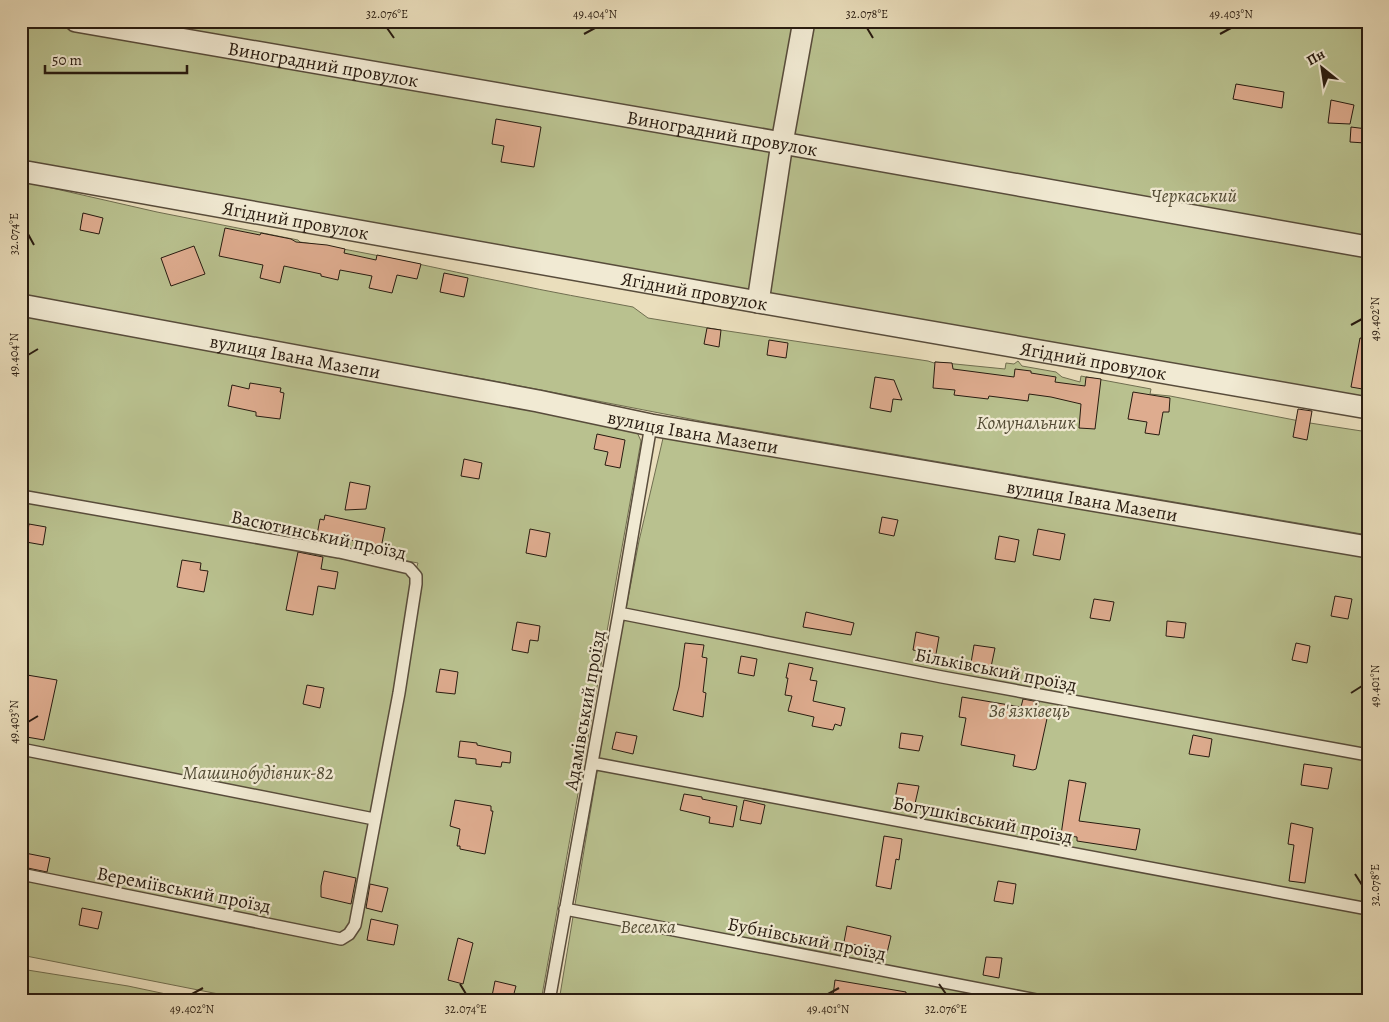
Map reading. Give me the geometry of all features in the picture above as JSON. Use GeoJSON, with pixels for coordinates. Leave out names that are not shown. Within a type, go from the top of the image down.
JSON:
{"type":"FeatureCollection","features":[{"type":"Feature","properties":{"kind":"street","name":"Виноградний провулок"},"geometry":{"type":"LineString","coordinates":[[76,21],[1368,247]]}},
{"type":"Feature","properties":{"kind":"street"},"geometry":{"type":"LineString","coordinates":[[758,302],[782,143],[804,21]]}},
{"type":"Feature","properties":{"kind":"street","name":"Ягідний провулок"},"geometry":{"type":"LineString","coordinates":[[21,171],[1368,408]]}},
{"type":"Feature","properties":{"kind":"street","name":"вулиця Івана Мазепи"},"geometry":{"type":"LineString","coordinates":[[21,305],[538,401],[651,425],[1368,546]]}},
{"type":"Feature","properties":{"kind":"lane","name":"Адамівський проїзд"},"geometry":{"type":"LineString","coordinates":[[549,1001],[620,613],[651,425]]}},
{"type":"Feature","properties":{"kind":"lane","name":"Васютинський проїзд"},"geometry":{"type":"LineString","coordinates":[[21,496],[340,552],[409,568],[416,576],[399,694],[355,925],[349,934],[341,939]]}},
{"type":"Feature","properties":{"kind":"lane","name":"Більківський проїзд"},"geometry":{"type":"LineString","coordinates":[[620,613],[942,677],[1368,755]]}},
{"type":"Feature","properties":{"kind":"lane"},"geometry":{"type":"LineString","coordinates":[[21,749],[374,820]]}},
{"type":"Feature","properties":{"kind":"lane","name":"Богушківський проїзд"},"geometry":{"type":"LineString","coordinates":[[592,763],[1368,909]]}},
{"type":"Feature","properties":{"kind":"lane","name":"Вереміївський проїзд"},"geometry":{"type":"LineString","coordinates":[[21,874],[341,939]]}},
{"type":"Feature","properties":{"kind":"lane","name":"Бубнівський проїзд"},"geometry":{"type":"LineString","coordinates":[[565,909],[1042,1001]]}},
{"type":"Feature","properties":{"kind":"green space","name":"Черкаський"},"geometry":{"type":"Polygon","coordinates":[[[21,21],[1368,21],[1368,401],[21,161],[21,21]]]}},
{"type":"Feature","properties":{"kind":"green space","name":"Комунальник"},"geometry":{"type":"Polygon","coordinates":[[[21,181],[157,212],[298,240],[300,242],[633,307],[648,318],[934,363],[1005,369],[1006,363],[1014,364],[1018,361],[1022,366],[1056,372],[1062,377],[1080,382],[1081,376],[1151,389],[1150,394],[1368,432],[1368,535],[711,423],[484,379],[348,356],[21,294],[21,181]]]}},
{"type":"Feature","properties":{"kind":"green space","name":"Машинобудівник-82"},"geometry":{"type":"Polygon","coordinates":[[[21,316],[636,430],[641,441],[541,1001],[254,1001],[21,955],[21,501],[415,572],[418,563],[21,490],[21,316]]]}},
{"type":"Feature","properties":{"kind":"green space","name":"Зв'язківець"},"geometry":{"type":"Polygon","coordinates":[[[664,434],[1368,556],[1368,1001],[559,1001],[599,750],[639,541],[664,434]]]}},
{"type":"Feature","properties":{"kind":"green space"},"geometry":{"type":"Polygon","coordinates":[[[21,969],[128,986],[199,1001],[21,1001],[21,969]]]}},
{"type":"Feature","properties":{"kind":"building"},"geometry":{"type":"Polygon","coordinates":[[[1236,84],[1284,92],[1282,108],[1233,99],[1236,84]]]}},
{"type":"Feature","properties":{"kind":"building"},"geometry":{"type":"Polygon","coordinates":[[[1331,100],[1354,105],[1350,124],[1328,123],[1331,100]]]}},
{"type":"Feature","properties":{"kind":"building"},"geometry":{"type":"Polygon","coordinates":[[[496,119],[541,127],[534,167],[501,162],[504,146],[492,144],[496,119]]]}},
{"type":"Feature","properties":{"kind":"building"},"geometry":{"type":"Polygon","coordinates":[[[1351,127],[1367,129],[1365,143],[1350,142],[1351,127]]]}},
{"type":"Feature","properties":{"kind":"building"},"geometry":{"type":"Polygon","coordinates":[[[83,213],[103,218],[99,234],[80,230],[83,213]]]}},
{"type":"Feature","properties":{"kind":"building"},"geometry":{"type":"Polygon","coordinates":[[[225,228],[260,235],[261,233],[291,239],[296,242],[327,245],[345,249],[344,253],[376,260],[377,255],[421,264],[417,279],[397,275],[392,293],[369,288],[372,276],[340,270],[338,280],[321,276],[321,274],[284,266],[280,283],[260,278],[263,265],[219,256],[225,228]]]}},
{"type":"Feature","properties":{"kind":"building"},"geometry":{"type":"Polygon","coordinates":[[[194,246],[205,274],[171,286],[161,258],[194,246]]]}},
{"type":"Feature","properties":{"kind":"building"},"geometry":{"type":"Polygon","coordinates":[[[444,273],[468,278],[464,297],[440,292],[444,273]]]}},
{"type":"Feature","properties":{"kind":"building"},"geometry":{"type":"Polygon","coordinates":[[[707,328],[721,330],[719,347],[704,344],[707,328]]]}},
{"type":"Feature","properties":{"kind":"building"},"geometry":{"type":"Polygon","coordinates":[[[1360,338],[1368,339],[1368,390],[1351,387],[1360,338]]]}},
{"type":"Feature","properties":{"kind":"building"},"geometry":{"type":"Polygon","coordinates":[[[769,340],[788,343],[786,358],[767,355],[769,340]]]}},
{"type":"Feature","properties":{"kind":"building"},"geometry":{"type":"Polygon","coordinates":[[[935,362],[952,363],[953,369],[1014,377],[1015,369],[1031,371],[1031,373],[1056,377],[1055,382],[1085,386],[1086,377],[1101,379],[1095,429],[1079,428],[1081,404],[1029,394],[1028,401],[989,396],[988,399],[954,395],[955,390],[933,388],[935,362]]]}},
{"type":"Feature","properties":{"kind":"building"},"geometry":{"type":"Polygon","coordinates":[[[875,377],[894,380],[902,400],[893,399],[891,412],[870,408],[875,377]]]}},
{"type":"Feature","properties":{"kind":"building"},"geometry":{"type":"Polygon","coordinates":[[[250,383],[281,388],[280,392],[284,393],[280,419],[256,416],[256,412],[228,406],[232,385],[249,389],[250,383]]]}},
{"type":"Feature","properties":{"kind":"building"},"geometry":{"type":"Polygon","coordinates":[[[1133,392],[1170,398],[1169,412],[1163,412],[1159,435],[1145,433],[1147,422],[1128,419],[1133,392]]]}},
{"type":"Feature","properties":{"kind":"building"},"geometry":{"type":"Polygon","coordinates":[[[1298,409],[1312,411],[1307,440],[1293,437],[1298,409]]]}},
{"type":"Feature","properties":{"kind":"building"},"geometry":{"type":"Polygon","coordinates":[[[597,434],[625,440],[620,468],[605,465],[608,452],[594,449],[597,434]]]}},
{"type":"Feature","properties":{"kind":"building"},"geometry":{"type":"Polygon","coordinates":[[[464,459],[482,463],[479,479],[461,476],[464,459]]]}},
{"type":"Feature","properties":{"kind":"building"},"geometry":{"type":"Polygon","coordinates":[[[350,482],[370,486],[366,509],[345,510],[350,482]]]}},
{"type":"Feature","properties":{"kind":"building"},"geometry":{"type":"Polygon","coordinates":[[[325,515],[385,528],[381,548],[361,545],[361,542],[317,535],[320,519],[324,520],[325,515]]]}},
{"type":"Feature","properties":{"kind":"building"},"geometry":{"type":"Polygon","coordinates":[[[882,517],[898,520],[894,536],[879,533],[882,517]]]}},
{"type":"Feature","properties":{"kind":"building"},"geometry":{"type":"Polygon","coordinates":[[[29,524],[46,527],[43,545],[26,542],[29,524]]]}},
{"type":"Feature","properties":{"kind":"building"},"geometry":{"type":"Polygon","coordinates":[[[530,529],[550,533],[546,557],[526,553],[530,529]]]}},
{"type":"Feature","properties":{"kind":"building"},"geometry":{"type":"Polygon","coordinates":[[[1038,529],[1065,534],[1060,560],[1033,555],[1038,529]]]}},
{"type":"Feature","properties":{"kind":"building"},"geometry":{"type":"Polygon","coordinates":[[[999,536],[1019,540],[1015,562],[995,559],[999,536]]]}},
{"type":"Feature","properties":{"kind":"building"},"geometry":{"type":"Polygon","coordinates":[[[298,552],[323,557],[321,569],[338,572],[335,589],[318,586],[313,615],[286,610],[298,552]]]}},
{"type":"Feature","properties":{"kind":"building"},"geometry":{"type":"Polygon","coordinates":[[[182,560],[201,563],[200,570],[208,571],[204,592],[177,587],[182,560]]]}},
{"type":"Feature","properties":{"kind":"building"},"geometry":{"type":"Polygon","coordinates":[[[1335,596],[1352,599],[1348,619],[1331,616],[1335,596]]]}},
{"type":"Feature","properties":{"kind":"building"},"geometry":{"type":"Polygon","coordinates":[[[1094,599],[1114,602],[1110,621],[1090,618],[1094,599]]]}},
{"type":"Feature","properties":{"kind":"building"},"geometry":{"type":"Polygon","coordinates":[[[806,612],[854,623],[851,635],[803,627],[806,612]]]}},
{"type":"Feature","properties":{"kind":"building"},"geometry":{"type":"Polygon","coordinates":[[[1167,621],[1186,623],[1184,638],[1166,636],[1167,621]]]}},
{"type":"Feature","properties":{"kind":"building"},"geometry":{"type":"Polygon","coordinates":[[[517,622],[540,626],[538,641],[530,640],[528,653],[512,650],[517,622]]]}},
{"type":"Feature","properties":{"kind":"building"},"geometry":{"type":"Polygon","coordinates":[[[916,632],[939,637],[936,654],[913,650],[916,632]]]}},
{"type":"Feature","properties":{"kind":"building"},"geometry":{"type":"Polygon","coordinates":[[[685,643],[704,645],[702,657],[707,658],[703,692],[706,693],[703,717],[673,710],[679,687],[685,643]]]}},
{"type":"Feature","properties":{"kind":"building"},"geometry":{"type":"Polygon","coordinates":[[[1296,643],[1310,646],[1307,663],[1292,660],[1296,643]]]}},
{"type":"Feature","properties":{"kind":"building"},"geometry":{"type":"Polygon","coordinates":[[[974,645],[995,648],[991,667],[971,663],[974,645]]]}},
{"type":"Feature","properties":{"kind":"building"},"geometry":{"type":"Polygon","coordinates":[[[741,656],[757,659],[754,676],[738,673],[741,656]]]}},
{"type":"Feature","properties":{"kind":"building"},"geometry":{"type":"Polygon","coordinates":[[[789,663],[813,668],[810,680],[817,681],[813,701],[845,708],[841,726],[835,724],[833,730],[812,726],[814,717],[788,711],[792,696],[785,695],[789,663]]]}},
{"type":"Feature","properties":{"kind":"building"},"geometry":{"type":"Polygon","coordinates":[[[440,669],[458,672],[455,694],[436,692],[440,669]]]}},
{"type":"Feature","properties":{"kind":"building"},"geometry":{"type":"Polygon","coordinates":[[[21,674],[57,680],[44,740],[21,736],[21,674]]]}},
{"type":"Feature","properties":{"kind":"building"},"geometry":{"type":"Polygon","coordinates":[[[307,685],[324,688],[320,708],[303,704],[307,685]]]}},
{"type":"Feature","properties":{"kind":"building"},"geometry":{"type":"Polygon","coordinates":[[[962,697],[1021,707],[1023,699],[1039,702],[1037,712],[1048,714],[1036,769],[1013,766],[1015,755],[961,745],[966,718],[959,717],[962,697]]]}},
{"type":"Feature","properties":{"kind":"building"},"geometry":{"type":"Polygon","coordinates":[[[616,732],[637,736],[633,754],[612,749],[616,732]]]}},
{"type":"Feature","properties":{"kind":"building"},"geometry":{"type":"Polygon","coordinates":[[[901,733],[923,736],[919,751],[899,748],[901,733]]]}},
{"type":"Feature","properties":{"kind":"building"},"geometry":{"type":"Polygon","coordinates":[[[1193,735],[1212,739],[1209,757],[1189,754],[1193,735]]]}},
{"type":"Feature","properties":{"kind":"building"},"geometry":{"type":"Polygon","coordinates":[[[460,741],[477,743],[477,745],[511,752],[510,763],[502,762],[501,767],[476,764],[476,759],[458,757],[460,741]]]}},
{"type":"Feature","properties":{"kind":"building"},"geometry":{"type":"Polygon","coordinates":[[[1304,764],[1332,768],[1328,789],[1301,785],[1304,764]]]}},
{"type":"Feature","properties":{"kind":"building"},"geometry":{"type":"Polygon","coordinates":[[[1069,780],[1086,783],[1079,821],[1140,829],[1136,850],[1077,841],[1077,837],[1061,835],[1069,780]]]}},
{"type":"Feature","properties":{"kind":"building"},"geometry":{"type":"Polygon","coordinates":[[[898,783],[919,786],[914,808],[894,804],[898,783]]]}},
{"type":"Feature","properties":{"kind":"building"},"geometry":{"type":"Polygon","coordinates":[[[684,794],[737,806],[733,827],[709,823],[710,817],[680,810],[684,794]]]}},
{"type":"Feature","properties":{"kind":"building"},"geometry":{"type":"Polygon","coordinates":[[[455,800],[491,806],[491,811],[493,811],[485,854],[460,849],[460,846],[457,846],[460,829],[450,826],[455,800]]]}},
{"type":"Feature","properties":{"kind":"building"},"geometry":{"type":"Polygon","coordinates":[[[744,800],[765,805],[761,824],[740,820],[744,800]]]}},
{"type":"Feature","properties":{"kind":"building"},"geometry":{"type":"Polygon","coordinates":[[[1291,823],[1313,828],[1305,883],[1289,881],[1294,845],[1288,844],[1291,823]]]}},
{"type":"Feature","properties":{"kind":"building"},"geometry":{"type":"Polygon","coordinates":[[[884,836],[902,839],[899,860],[896,859],[891,889],[876,886],[884,836]]]}},
{"type":"Feature","properties":{"kind":"building"},"geometry":{"type":"Polygon","coordinates":[[[25,853],[50,858],[47,872],[23,867],[25,853]]]}},
{"type":"Feature","properties":{"kind":"building"},"geometry":{"type":"Polygon","coordinates":[[[324,871],[356,878],[351,904],[321,897],[324,871]]]}},
{"type":"Feature","properties":{"kind":"building"},"geometry":{"type":"Polygon","coordinates":[[[998,881],[1016,884],[1013,904],[994,901],[998,881]]]}},
{"type":"Feature","properties":{"kind":"building"},"geometry":{"type":"Polygon","coordinates":[[[370,884],[388,888],[382,912],[366,908],[370,884]]]}},
{"type":"Feature","properties":{"kind":"building"},"geometry":{"type":"Polygon","coordinates":[[[82,908],[102,912],[98,929],[79,925],[82,908]]]}},
{"type":"Feature","properties":{"kind":"building"},"geometry":{"type":"Polygon","coordinates":[[[371,919],[398,925],[394,945],[367,940],[371,919]]]}},
{"type":"Feature","properties":{"kind":"building"},"geometry":{"type":"Polygon","coordinates":[[[847,926],[891,936],[887,953],[844,942],[847,926]]]}},
{"type":"Feature","properties":{"kind":"building"},"geometry":{"type":"Polygon","coordinates":[[[458,938],[473,943],[463,984],[448,980],[458,938]]]}},
{"type":"Feature","properties":{"kind":"building"},"geometry":{"type":"Polygon","coordinates":[[[986,957],[1002,958],[999,978],[983,975],[986,957]]]}},
{"type":"Feature","properties":{"kind":"building"},"geometry":{"type":"Polygon","coordinates":[[[835,980],[906,992],[906,1001],[858,1001],[833,996],[835,980]]]}},
{"type":"Feature","properties":{"kind":"building"},"geometry":{"type":"Polygon","coordinates":[[[495,981],[516,986],[512,1001],[491,1001],[495,981]]]}},
{"type":"Feature","properties":{"kind":"park label","name":"Веселка"},"geometry":{"type":"Point","coordinates":[648,926]}}]}
